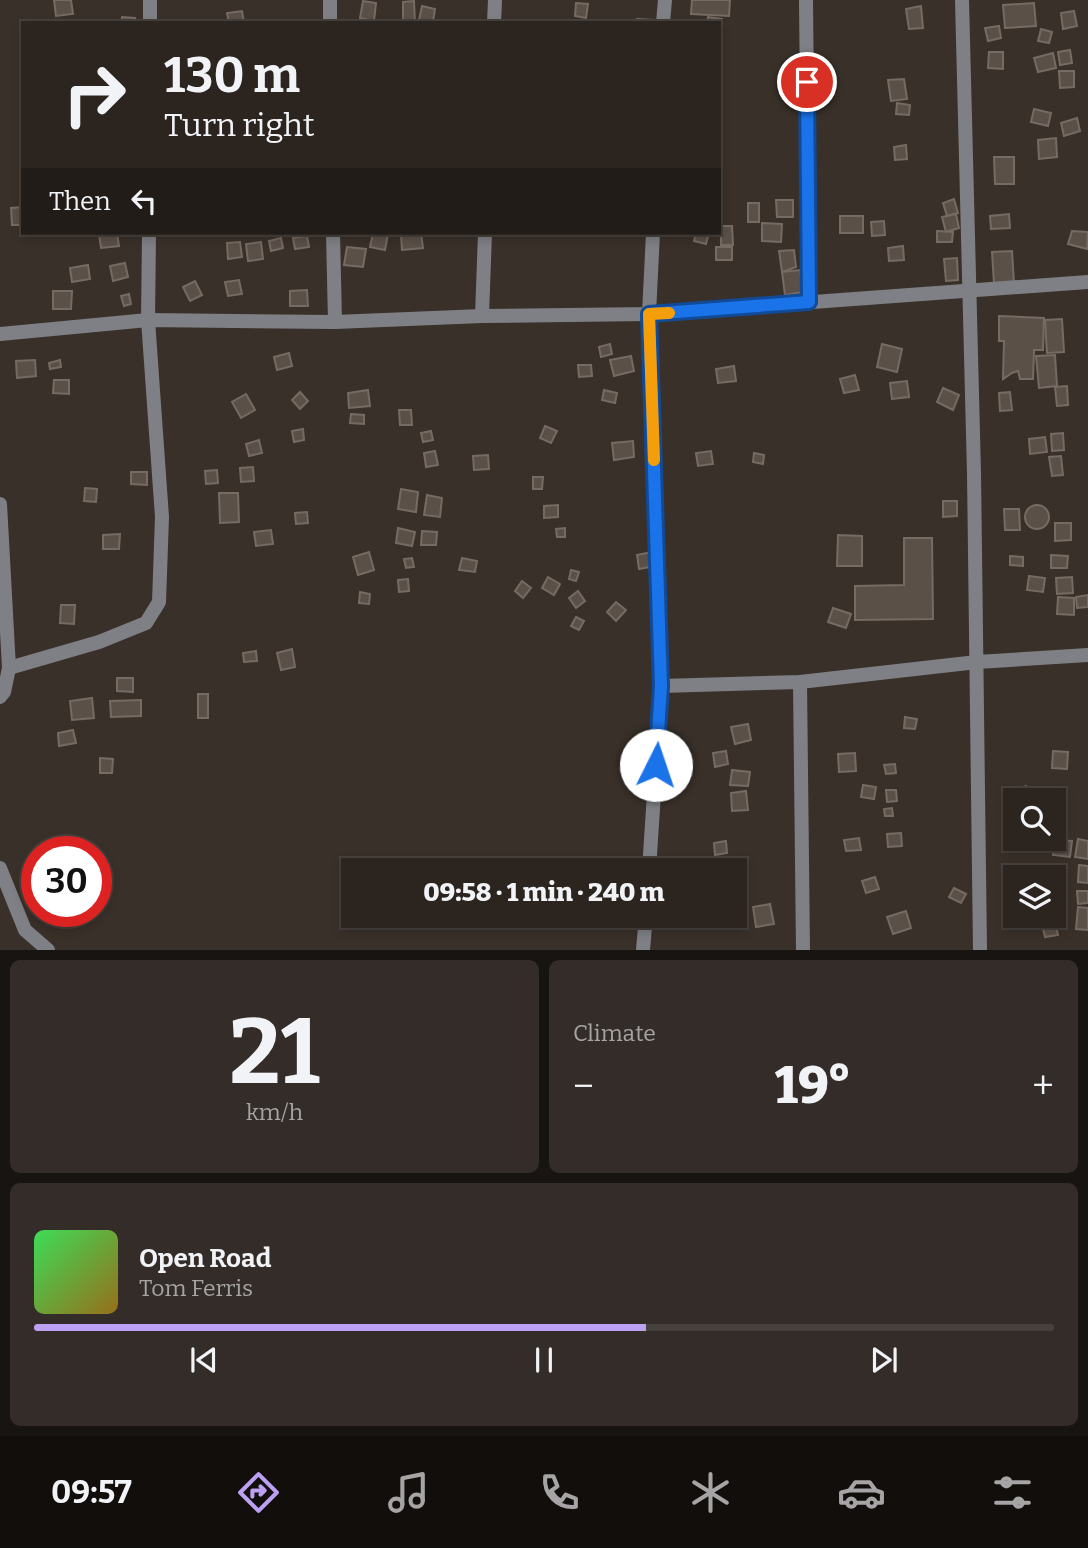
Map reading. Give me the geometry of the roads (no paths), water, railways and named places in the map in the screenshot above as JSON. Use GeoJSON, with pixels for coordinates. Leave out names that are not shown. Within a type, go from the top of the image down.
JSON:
{"type":"FeatureCollection","features":[{"type":"Feature","properties":{"kind":"street"},"geometry":{"type":"LineString","coordinates":[[150,0],[150,21]]}},
{"type":"Feature","properties":{"kind":"street"},"geometry":{"type":"LineString","coordinates":[[330,0],[330,21]]}},
{"type":"Feature","properties":{"kind":"street"},"geometry":{"type":"LineString","coordinates":[[494,21],[495,0]]}},
{"type":"Feature","properties":{"kind":"street"},"geometry":{"type":"LineString","coordinates":[[663,21],[664,0]]}},
{"type":"Feature","properties":{"kind":"street"},"geometry":{"type":"LineString","coordinates":[[806,0],[809,302]]}},
{"type":"Feature","properties":{"kind":"street"},"geometry":{"type":"LineString","coordinates":[[962,0],[971,292],[980,950]]}},
{"type":"Feature","properties":{"kind":"street"},"geometry":{"type":"LineString","coordinates":[[9,668],[99,642],[146,623],[159,602],[162,517],[148,320],[149,235]]}},
{"type":"Feature","properties":{"kind":"street"},"geometry":{"type":"LineString","coordinates":[[333,235],[335,322]]}},
{"type":"Feature","properties":{"kind":"street"},"geometry":{"type":"LineString","coordinates":[[482,316],[485,235]]}},
{"type":"Feature","properties":{"kind":"street"},"geometry":{"type":"LineString","coordinates":[[650,858],[661,686],[649,314],[653,235]]}},
{"type":"Feature","properties":{"kind":"street"},"geometry":{"type":"LineString","coordinates":[[0,334],[148,320],[335,322],[482,316],[649,314],[1088,282]]}},
{"type":"Feature","properties":{"kind":"street"},"geometry":{"type":"LineString","coordinates":[[0,504],[9,668],[4,692],[0,697]]}},
{"type":"Feature","properties":{"kind":"street"},"geometry":{"type":"LineString","coordinates":[[661,686],[800,682],[977,662],[1088,655]]}},
{"type":"Feature","properties":{"kind":"street"},"geometry":{"type":"LineString","coordinates":[[800,682],[803,950]]}},
{"type":"Feature","properties":{"kind":"street"},"geometry":{"type":"LineString","coordinates":[[0,868],[25,930],[48,950]]}},
{"type":"Feature","properties":{"kind":"street"},"geometry":{"type":"LineString","coordinates":[[643,950],[645,928]]}}]}
